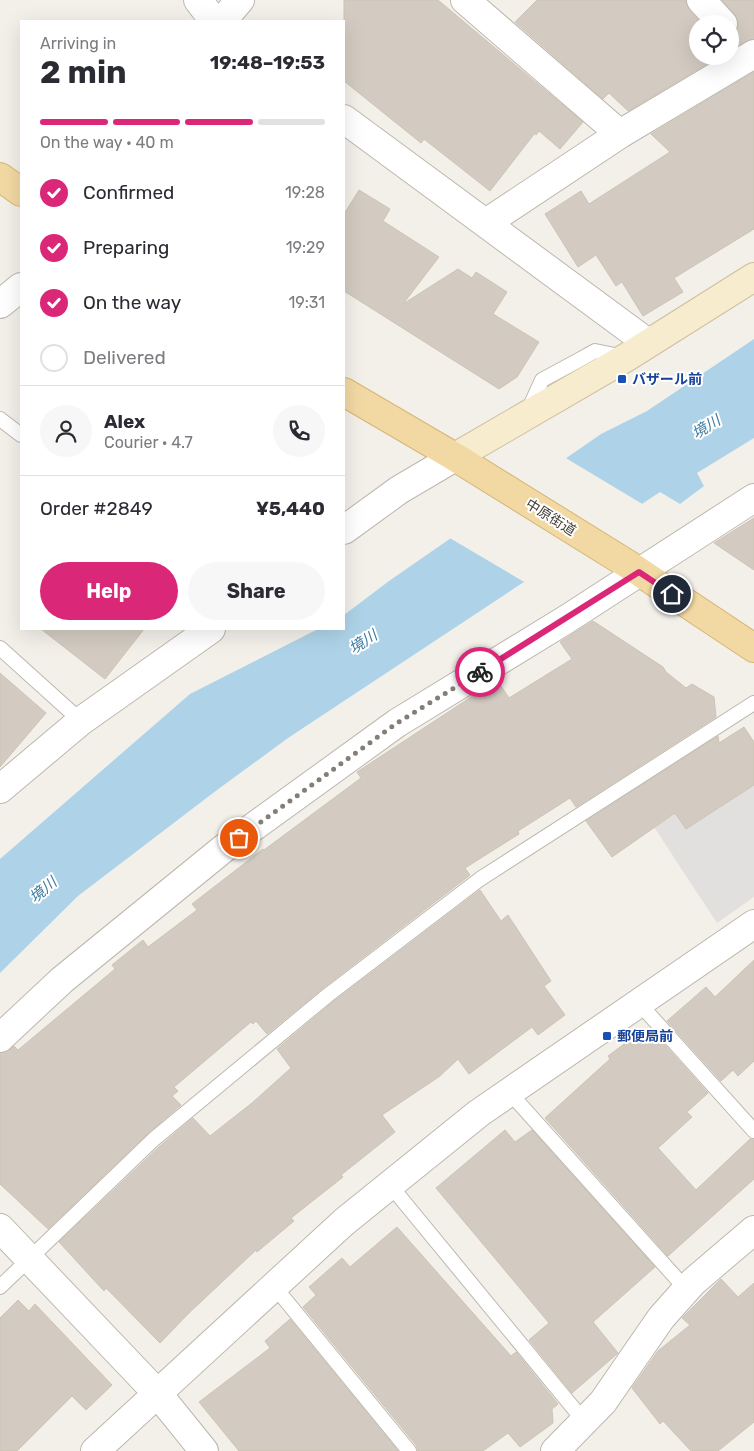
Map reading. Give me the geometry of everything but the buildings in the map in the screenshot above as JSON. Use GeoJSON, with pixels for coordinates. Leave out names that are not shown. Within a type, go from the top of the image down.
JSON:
{"type":"FeatureCollection","features":[{"type":"Feature","properties":{"kind":"main road"},"geometry":{"type":"LineString","coordinates":[[0,177],[20,191]]}},
{"type":"Feature","properties":{"kind":"main road","name":"中原街道"},"geometry":{"type":"LineString","coordinates":[[345,393],[455,457],[634,569],[754,648]]}},
{"type":"Feature","properties":{"kind":"street"},"geometry":{"type":"LineString","coordinates":[[198,0],[213,20]]}},
{"type":"Feature","properties":{"kind":"street"},"geometry":{"type":"LineString","coordinates":[[223,20],[240,0]]}},
{"type":"Feature","properties":{"kind":"street"},"geometry":{"type":"LineString","coordinates":[[465,0],[620,134]]}},
{"type":"Feature","properties":{"kind":"street"},"geometry":{"type":"LineString","coordinates":[[701,0],[715,15]]}},
{"type":"Feature","properties":{"kind":"street"},"geometry":{"type":"LineString","coordinates":[[486,223],[620,134],[753,54],[739,40]]}},
{"type":"Feature","properties":{"kind":"street"},"geometry":{"type":"LineString","coordinates":[[345,120],[486,223],[638,350]]}},
{"type":"Feature","properties":{"kind":"street"},"geometry":{"type":"LineString","coordinates":[[345,529],[399,490],[638,350],[754,277]]}},
{"type":"Feature","properties":{"kind":"street"},"geometry":{"type":"LineString","coordinates":[[0,304],[20,288]]}},
{"type":"Feature","properties":{"kind":"street"},"geometry":{"type":"LineString","coordinates":[[0,1038],[62,980],[223,849],[373,740],[634,569],[754,498]]}},
{"type":"Feature","properties":{"kind":"street"},"geometry":{"type":"LineString","coordinates":[[0,789],[81,721],[210,630]]}},
{"type":"Feature","properties":{"kind":"street"},"geometry":{"type":"LineString","coordinates":[[95,1451],[344,1222],[390,1184],[479,1113],[754,924]]}},
{"type":"Feature","properties":{"kind":"street"},"geometry":{"type":"LineString","coordinates":[[0,1228],[158,1394],[204,1451]]}},
{"type":"Feature","properties":{"kind":"street"},"geometry":{"type":"LineString","coordinates":[[554,1451],[603,1402],[660,1318],[686,1289],[738,1241],[754,1230]]}},
{"type":"Feature","properties":{"kind":"lane"},"geometry":{"type":"LineString","coordinates":[[0,419],[20,434]]}},
{"type":"Feature","properties":{"kind":"lane"},"geometry":{"type":"LineString","coordinates":[[0,648],[81,721]]}},
{"type":"Feature","properties":{"kind":"lane"},"geometry":{"type":"LineString","coordinates":[[0,1287],[29,1257],[154,1139],[336,989],[480,879],[754,702]]}},
{"type":"Feature","properties":{"kind":"lane"},"geometry":{"type":"LineString","coordinates":[[638,1002],[754,1131]]}},
{"type":"Feature","properties":{"kind":"lane"},"geometry":{"type":"LineString","coordinates":[[509,1092],[686,1289]]}},
{"type":"Feature","properties":{"kind":"lane"},"geometry":{"type":"LineString","coordinates":[[390,1184],[584,1421]]}},
{"type":"Feature","properties":{"kind":"lane"},"geometry":{"type":"LineString","coordinates":[[274,1286],[409,1451]]}},
{"type":"Feature","properties":{"kind":"shaded area"},"geometry":{"type":"Polygon","coordinates":[[[656,784],[686,829],[754,785],[754,897],[717,923],[633,795],[656,784]]]}},
{"type":"Feature","properties":{"kind":"water","name":"境川"},"geometry":{"type":"Polygon","coordinates":[[[754,339],[754,438],[697,473],[704,486],[680,504],[660,492],[288,738],[78,896],[0,973],[0,859],[190,694],[316,630],[345,630],[345,614],[389,581],[601,434],[647,411],[754,339]]]}},
{"type":"Feature","properties":{"kind":"pier"},"geometry":{"type":"Polygon","coordinates":[[[564,457],[644,505],[526,583],[448,537],[564,457]]]}},
{"type":"Feature","properties":{"kind":"way so far"},"geometry":{"type":"LineString","coordinates":[[239,838],[397,723],[480,672]]}},
{"type":"Feature","properties":{"kind":"place","name":"バザール前"},"geometry":{"type":"Point","coordinates":[622,379]}},
{"type":"Feature","properties":{"kind":"place","name":"郵便局前"},"geometry":{"type":"Point","coordinates":[607,1036]}},
{"type":"Feature","properties":{"kind":"route"},"geometry":{"type":"LineString","coordinates":[[480,672],[639,572],[672,594]]}}]}
